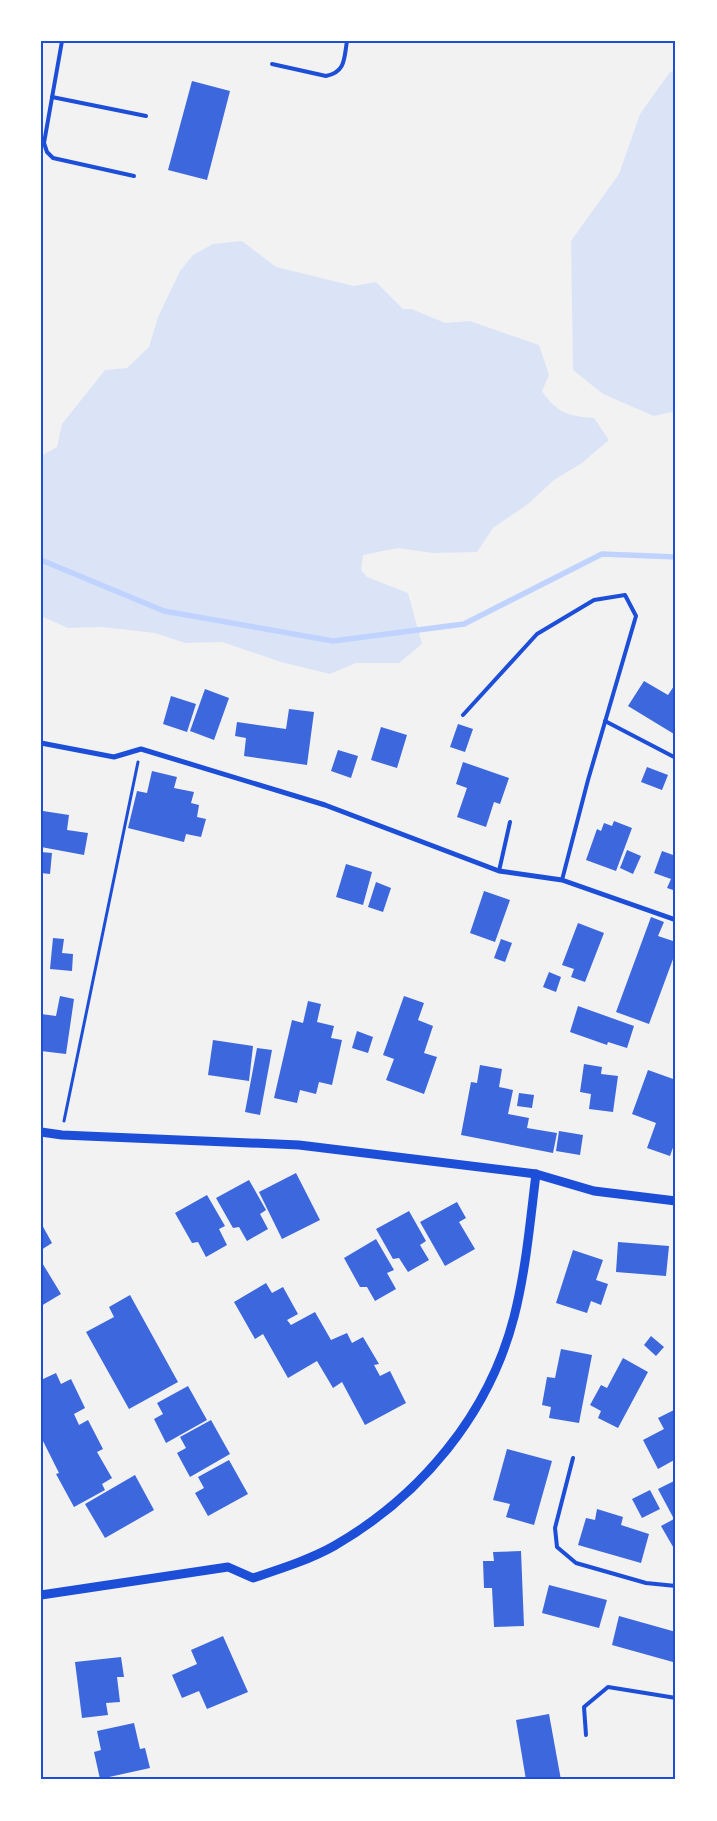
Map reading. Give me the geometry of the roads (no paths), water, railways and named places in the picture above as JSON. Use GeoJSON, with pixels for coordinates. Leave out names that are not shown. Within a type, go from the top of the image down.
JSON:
{"type":"FeatureCollection","features":[{"type":"Feature","properties":{"kind":"street"},"geometry":{"type":"LineString","coordinates":[[41,743],[114,757],[141,749],[325,805],[499,870],[562,880],[676,920]]}},
{"type":"Feature","properties":{"kind":"street"},"geometry":{"type":"LineString","coordinates":[[41,1132],[62,1135],[299,1145],[536,1174],[594,1191],[676,1201]]}},
{"type":"Feature","properties":{"kind":"street"},"geometry":{"type":"LineString","coordinates":[[41,1595],[228,1567],[253,1578],[294,1564],[332,1546],[369,1524],[403,1497],[433,1467],[465,1425],[482,1397],[500,1358],[514,1317],[522,1275],[536,1174]]}},
{"type":"Feature","properties":{"kind":"lane"},"geometry":{"type":"LineString","coordinates":[[62,41],[44,143],[47,152],[54,158],[134,176]]}},
{"type":"Feature","properties":{"kind":"lane"},"geometry":{"type":"LineString","coordinates":[[272,64],[326,76],[334,75],[340,69],[346,41]]}},
{"type":"Feature","properties":{"kind":"lane"},"geometry":{"type":"LineString","coordinates":[[52,97],[146,116]]}},
{"type":"Feature","properties":{"kind":"lane"},"geometry":{"type":"LineString","coordinates":[[463,716],[537,634],[594,600],[625,595],[636,616],[605,721],[562,880]]}},
{"type":"Feature","properties":{"kind":"lane"},"geometry":{"type":"LineString","coordinates":[[605,721],[676,758]]}},
{"type":"Feature","properties":{"kind":"lane"},"geometry":{"type":"LineString","coordinates":[[499,870],[510,822]]}},
{"type":"Feature","properties":{"kind":"lane"},"geometry":{"type":"LineString","coordinates":[[573,1458],[555,1528],[557,1547],[576,1563],[646,1583],[676,1586]]}},
{"type":"Feature","properties":{"kind":"lane"},"geometry":{"type":"LineString","coordinates":[[586,1735],[584,1707],[608,1687],[676,1698]]}},
{"type":"Feature","properties":{"kind":"waterway"},"geometry":{"type":"LineString","coordinates":[[41,560],[164,611],[333,641],[464,624],[602,554],[676,557]]}}]}
